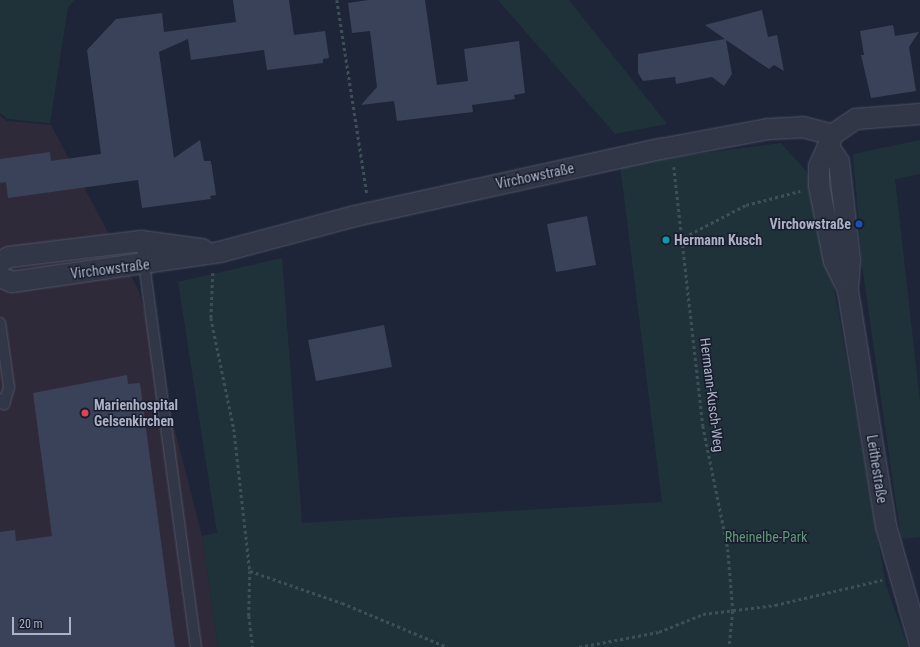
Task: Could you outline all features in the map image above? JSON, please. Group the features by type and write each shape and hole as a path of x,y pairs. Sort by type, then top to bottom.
{"street":[{"path":"831,141 856,119 920,114"},
{"name":"Virchowstraße","path":"0,277 12,282 144,265 220,252 370,213 662,149 769,129 803,127 831,141"},
{"name":"Leithestraße","path":"831,141 819,166 819,186 834,261 848,291 886,526 898,577 920,645"},
{"name":"Virchowstraße","path":"0,262 9,258 141,241 220,252"}],"lane":[{"path":"141,241 196,647"},
{"path":"0,324 9,387 4,404 0,399"}],"path":[{"path":"337,0 370,213"},
{"name":"Hermann-Kusch-Weg","path":"662,149 676,170 703,426 728,549 733,611 728,647"},
{"path":"684,237 746,205 787,194"},
{"path":"220,252 210,292 212,318 234,429 250,571 249,616 253,647"},
{"path":"250,571 342,603 447,647"},
{"path":"579,647 622,641 659,632 703,614 733,611 898,577"}],"shaded area":[{"name":"Marienhospital Gelsenkirchen","path":"0,116 7,121 51,125 139,291 202,536 218,647 0,647"}],"green space":[{"path":"0,0 75,0 68,7 50,123 8,119 0,113"},
{"path":"498,0 569,0 667,124 615,134"},
{"path":"920,140 920,174 895,179 920,402 920,537 901,539 862,265 853,154"},
{"name":"Rheinelbe-Park","path":"781,143 807,172 833,282 886,586 908,647 218,647 202,536 217,533 178,282 282,258 302,523 662,502 620,164"}],"building":[{"path":"233,0 289,0 294,35 325,31 329,58 323,59 323,63 267,70 264,50 191,60 188,39 159,52 174,158 200,140 204,161 211,161 216,195 210,196 211,199 142,208 138,180 8,198 6,182 0,183 0,159 50,152 51,161 101,154 87,50 116,19 162,13 164,32 236,22"},
{"path":"368,0 425,0 437,85 468,81 464,49 519,41 525,93 514,95 515,99 472,105 473,112 397,121 394,101 361,105 377,87 370,31 352,33 348,3"},
{"path":"762,10 768,37 777,35 784,71 774,65 769,69 726,40 732,74 724,86 712,77 676,84 675,77 643,81 638,73 638,54 725,39 705,25"},
{"path":"893,25 895,36 919,32 909,47 916,91 871,98 861,55 864,55 860,31"},
{"path":"587,216 596,265 556,272 547,224"},
{"path":"384,325 392,367 316,381 308,340"},
{"path":"127,375 128,384 140,383 175,647 0,647 0,532 15,530 16,541 52,536 33,393"}],"place":[{"name":"Virchowstraße","path":"859,224"},
{"name":"Hermann Kusch","path":"666,240"},
{"name":"Marienhospital Gelsenkirchen","path":"85,413"}]}
